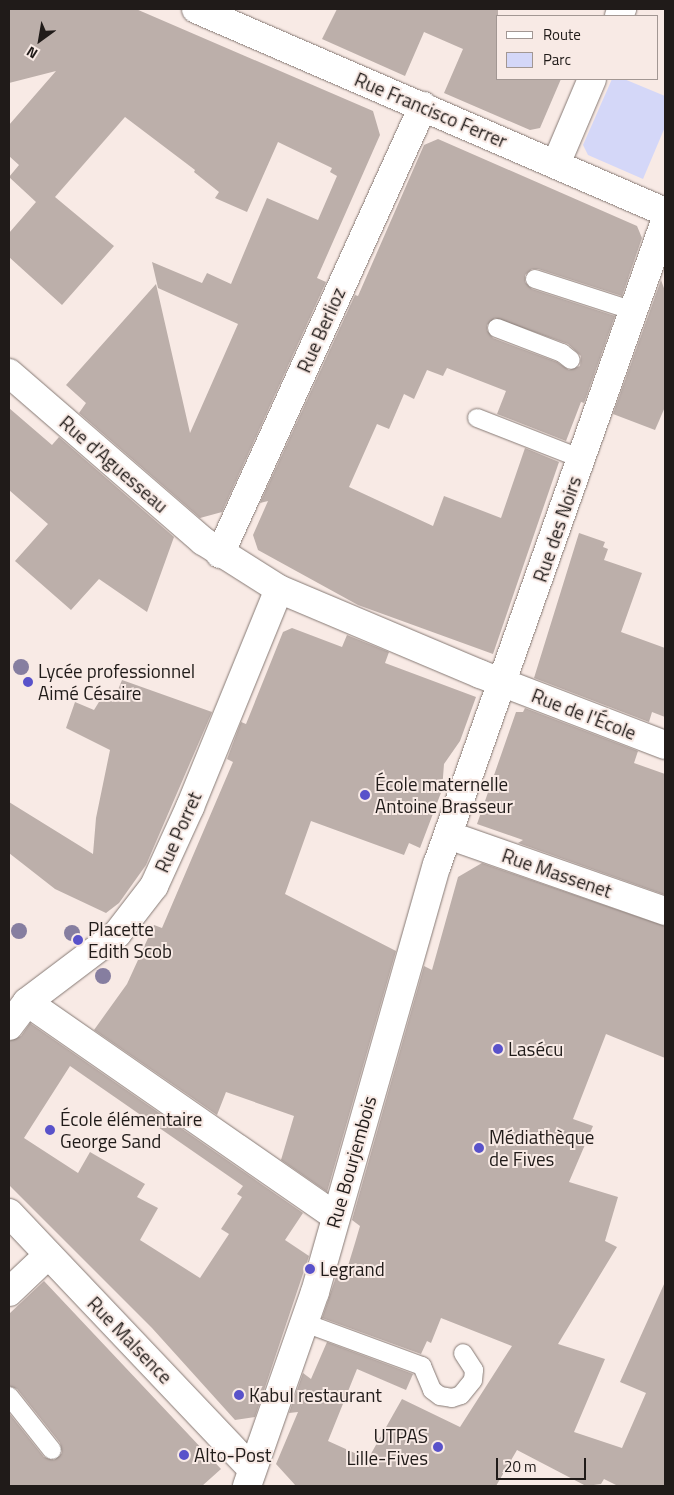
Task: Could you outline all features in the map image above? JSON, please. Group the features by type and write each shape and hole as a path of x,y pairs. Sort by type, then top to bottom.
{"street":[{"name":"Rue Francisco Ferrer","path":"196,9 665,212"},
{"path":"556,164 592,80"},
{"name":"Rue Berlioz","path":"220,554 422,106"},
{"name":"Rue des Noirs","path":"448,835 582,459 603,370 634,311 665,222"},
{"name":"Rue d'Aguesseau","path":"9,373 220,554"},
{"path":"220,554 279,589 322,610 503,683"},
{"name":"Rue Porret","path":"9,1026 27,1002 117,934 154,886 190,807 279,589"},
{"name":"Rue de l'École","path":"503,683 665,744"},
{"name":"Rue Massenet","path":"448,835 665,911"},
{"name":"Rue Bourjembois","path":"249,1477 305,1323 422,914 448,835"},
{"path":"27,1002 336,1217"},
{"name":"Rue Malsence","path":"9,1213 249,1477"},
{"path":"9,1292 48,1255"}],"lane":[{"path":"535,279 634,311"},
{"path":"497,328 562,352 571,360"},
{"path":"476,418 582,459"},
{"path":"305,1323 422,1366 432,1390 440,1396 452,1398 461,1395 473,1380 474,1370 463,1353"},
{"path":"9,1396 52,1450"}],"green space":[{"path":"612,80 626,80 665,96 665,127 643,179 588,155 583,145"}],"building":[{"path":"9,9 136,9 373,111 380,135 317,278 326,282 222,512 200,518 79,413 86,403 66,385 156,284 190,433 238,324 158,288 152,262 202,283 207,273 231,284 267,198 318,220 337,176 330,172 332,168 278,142 247,212 215,198 219,192 194,172 195,170 125,117 55,197 114,246 62,305 9,257 9,233 36,202 9,177 19,165 9,156 9,125 56,71 9,83"},
{"path":"337,9 498,9 497,80 561,80 540,128 530,130 444,93 463,49 424,32 405,76 322,39"},
{"path":"438,139 637,226 642,238 622,296 538,269 532,269 525,275 525,282 532,289 615,316 584,403 581,402 566,441 497,414 506,391 447,368 443,376 427,370 414,399 404,394 389,429 377,424 349,487 433,526 444,496 501,518 525,448 559,462 493,654 358,605 258,550 253,535 268,501 260,503 355,295 358,296 424,145","holes":["495,318 568,344 581,356 580,366 569,370 557,362 493,338 487,330 487,325"]},
{"path":"661,280 665,291 665,407 655,430 613,414"},
{"path":"9,408 52,445 59,437 174,537 147,612 99,579 71,610 15,561 48,524 9,490"},
{"path":"579,533 605,542 603,547 608,549 604,560 642,573 621,632 665,648 665,717 652,712 649,722 534,678"},
{"path":"292,628 342,647 347,635 389,652 385,663 476,697 460,741 444,764 442,790 420,848 409,843 404,855 311,821 285,894 396,951 327,1192 281,1160 294,1116 226,1092 217,1115 94,1030 127,984 154,925 162,928 233,762 227,759 241,722 246,724 283,632"},
{"path":"122,680 212,712 146,865 119,903 106,913 55,889 9,853 9,802 93,854 96,818 110,750 66,728 75,702 94,710 102,697 113,702"},
{"path":"525,708 638,751 634,763 665,774 665,895 518,843 523,840 477,824 516,712 523,712"},
{"path":"482,863 665,926 665,1058 606,1034 573,1119 593,1126 569,1182 618,1197 605,1241 617,1247 558,1344 605,1359 574,1432 622,1448 646,1393 620,1382 665,1282 665,1486 618,1486 604,1479 601,1484 586,1486 517,1450 496,1486 296,1486 276,1464 298,1412 289,1413 303,1373 311,1379 327,1342 413,1374 406,1390 357,1369 328,1441 368,1459 402,1399 460,1427 512,1346 441,1318 431,1343 427,1341 421,1354 322,1318 337,1274 344,1279 360,1226 352,1220 424,966 432,970 458,877"},
{"path":"30,1023 303,1213 285,1240 309,1256 255,1417 235,1420 152,1328 9,1185 9,1041 21,1036","holes":["70,1066 243,1186 237,1194 242,1197 221,1229 229,1234 200,1278 140,1240 158,1208 137,1197 145,1184 90,1152 78,1173 24,1138"]},
{"path":"44,1281 221,1469 202,1486 9,1486 9,1413 44,1457 54,1460 62,1453 60,1443 17,1389 9,1386 9,1314"}],"place":[{"name":"Lycée professionnel Aimé Césaire","path":"28,682"},
{"name":"École maternelle Antoine Brasseur","path":"365,795"},
{"name":"Placette Edith Scob","path":"78,940"},
{"name":"Lasécu","path":"498,1049"},
{"name":"École élémentaire George Sand","path":"50,1130"},
{"name":"Médiathèque de Fives","path":"479,1148"},
{"name":"Legrand","path":"310,1269"},
{"name":"Kabul restaurant","path":"239,1395"},
{"name":"UTPAS Lille-Fives","path":"438,1447"},
{"name":"Alto-Post","path":"184,1455"}]}
